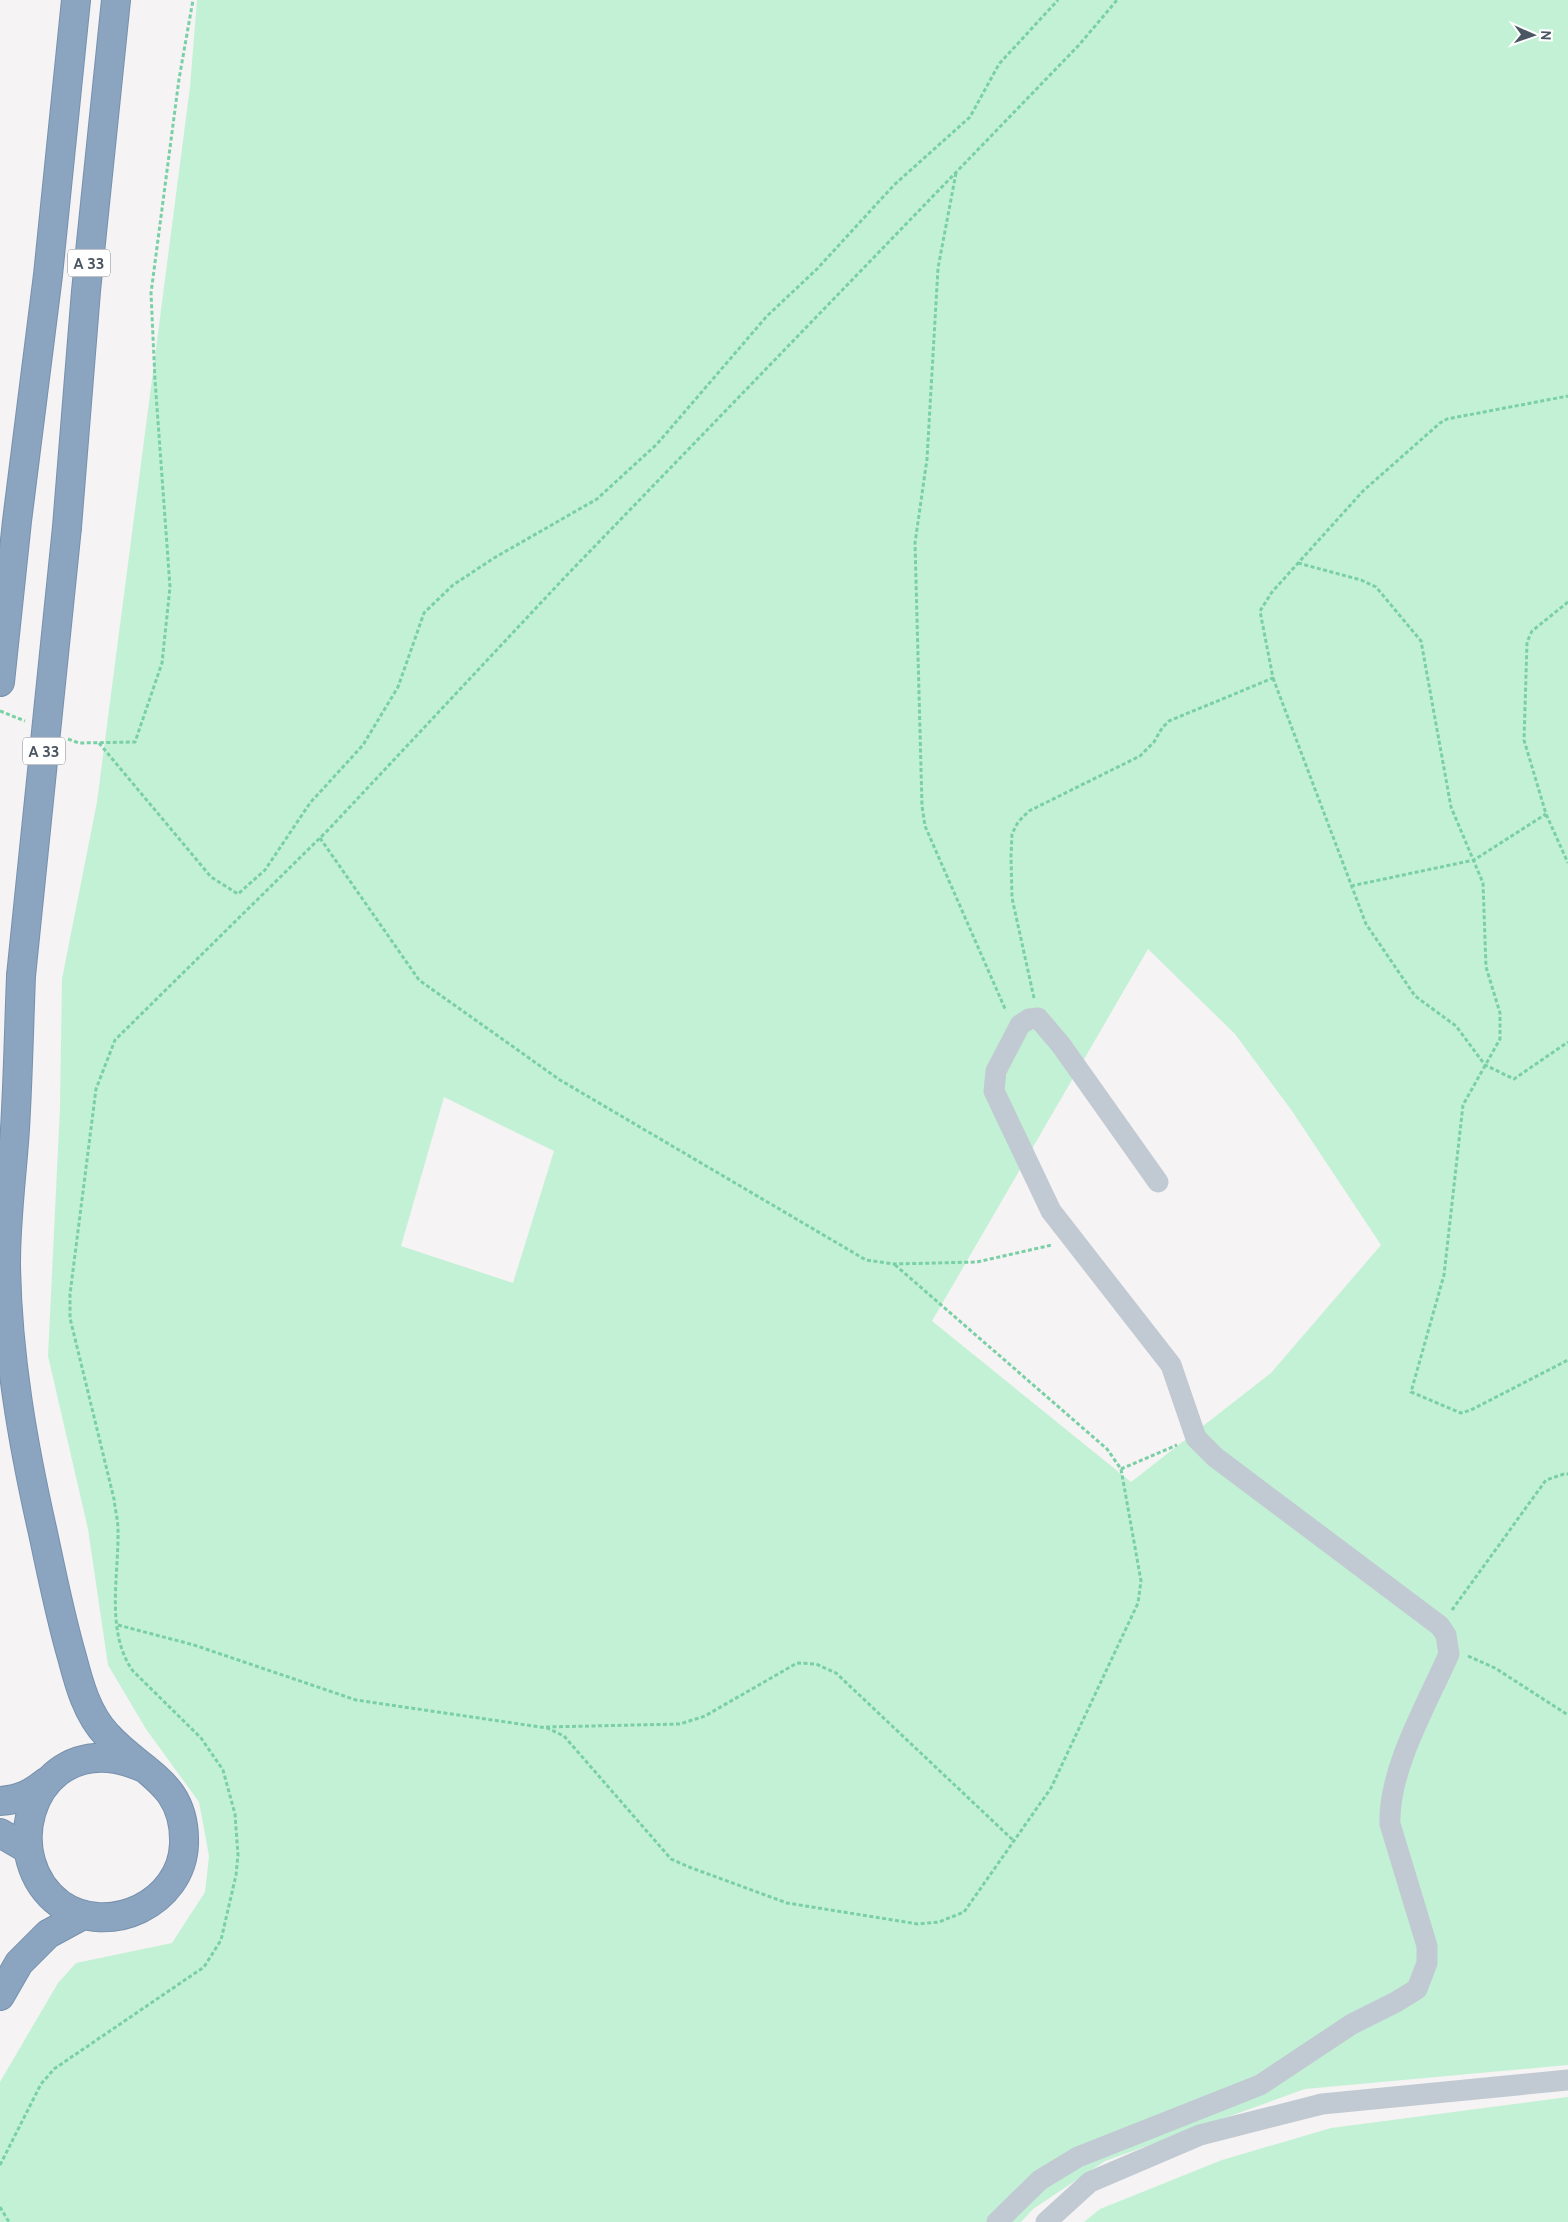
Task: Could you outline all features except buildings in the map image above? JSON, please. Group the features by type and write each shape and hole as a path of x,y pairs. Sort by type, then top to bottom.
{"highway":[{"name":"A 33","path":"0,682 17,522 48,275 76,0"},
{"name":"A 33","path":"0,1120 21,976 67,527 86,291 116,0"},
{"path":"21,976 15,1132 8,1211 6,1262 8,1311 22,1430 58,1602 84,1698 104,1733 134,1761 164,1783 177,1802 184,1824 184,1847 179,1870 166,1889 149,1905 128,1914 105,1918 83,1915 62,1905 44,1890 32,1870 26,1848 26,1825 33,1803 46,1784 63,1769"},
{"path":"0,1801 14,1801 29,1795 63,1769 83,1760 105,1757 126,1760 146,1769"},
{"path":"0,1833 26,1848"},
{"path":"0,1996 20,1963 48,1934 83,1915"}],"lane":[{"path":"997,2222 1040,2180 1078,2157 1260,2085 1352,2024 1417,1989 1427,1963 1427,1946 1390,1824 1389,1807 1396,1774 1449,1654 1446,1635 1440,1626 1215,1457 1196,1438 1171,1364 1051,1211 994,1091 996,1071 1020,1025 1029,1019 1038,1018 1062,1045 1158,1182"},
{"path":"1046,2222 1090,2182 1200,2135 1322,2104 1568,2080"}],"path":[{"path":"79,743 135,742 162,662 170,587 155,380 151,293 179,78 193,0"},
{"path":"99,743 211,877 238,894 265,870 310,803 363,745 398,686 424,613 452,585 494,558 597,499 657,444 767,316 817,269 894,186 970,117 999,64 1058,0"},
{"path":"0,2165 41,2084 54,2069 204,1967 221,1940 236,1875 238,1855 235,1814 223,1770 201,1738 133,1671 125,1660 118,1625 118,1528 114,1499 70,1318 70,1294 96,1089 114,1040 320,838 573,569 1079,45 1117,0"},
{"path":"956,172 938,268 927,459 916,543 922,806 925,826 1001,1002 1016,1031"},
{"path":"1568,396 1440,422 1363,491 1272,592 1260,611 1273,678 1366,924 1415,996 1456,1026 1485,1065 1514,1080 1568,1042"},
{"path":"1298,563 1361,580 1376,587 1420,641 1451,807 1483,883 1486,967 1500,1013 1500,1039 1463,1105 1444,1276 1411,1392 1461,1413 1471,1410 1568,1360"},
{"path":"1568,602 1532,631 1527,642 1524,740 1546,814 1568,862"},
{"path":"1038,1018 1012,898 1012,834 1018,822 1029,811 1140,756 1154,742 1162,728 1169,721 1273,678"},
{"path":"1351,886 1474,860 1546,814"},
{"path":"320,838 418,980 560,1080 866,1260 894,1264 977,1262 1074,1240"},
{"path":"1564,853 1568,856"},
{"path":"118,1625 194,1645 356,1700 547,1728 564,1736 671,1859 787,1903 918,1924 939,1922 964,1912 1051,1788 1138,1603 1141,1581 1121,1469 1107,1449 894,1264"},
{"path":"1121,1469 1196,1438"},
{"path":"1440,1626 1546,1480 1568,1474"},
{"path":"1448,1647 1496,1668 1568,1715"},
{"path":"538,1727 680,1724 704,1716 797,1663 816,1664 836,1673 1014,1840"},
{"path":"0,2207 9,2222"}],"green space":[{"path":"197,0 1568,0 1568,2065 1305,2089 1105,2161 1033,2209 1021,2222 0,2222 0,2082 58,1983 76,1963 172,1943 205,1892 209,1856 199,1802 146,1729 108,1665 88,1529 48,1356 60,1108 62,979 97,802 190,87","holes":["1148,949 1235,1034 1292,1111 1381,1245 1271,1373 1131,1482 932,1321","444,1097 554,1151 513,1283 401,1246"]},
{"path":"1568,2097 1568,2222 1084,2222 1100,2209 1222,2160 1331,2128"}]}
